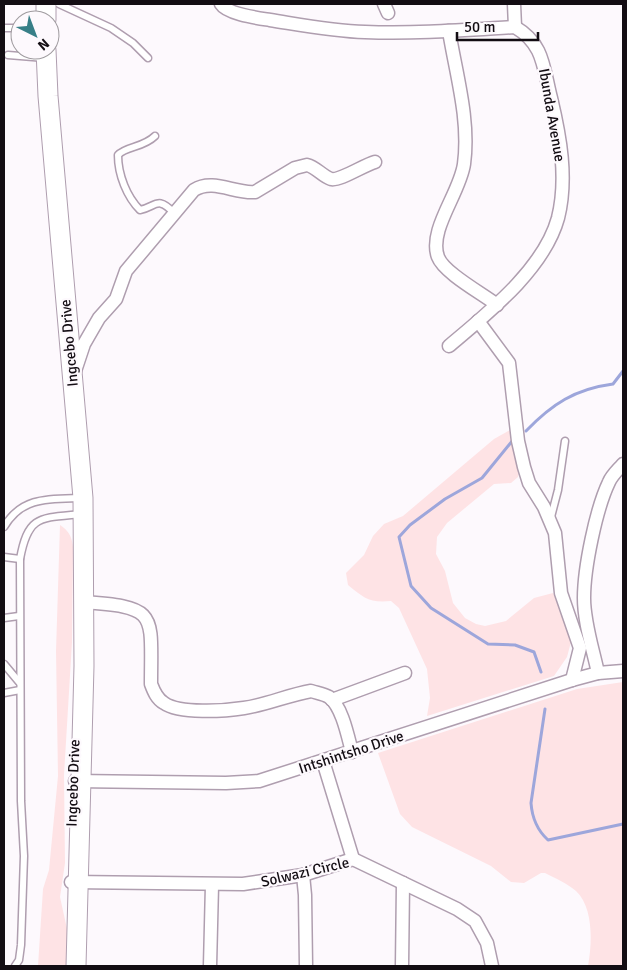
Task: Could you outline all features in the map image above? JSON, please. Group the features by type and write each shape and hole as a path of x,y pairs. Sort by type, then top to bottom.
{"main road":[{"name":"Ingcebo Drive","path":"46,60 83,506 82,636 84,666 76,781 76,966"}],"street":[{"path":"221,4 227,10 252,17 325,29 366,32 449,31 515,27 514,4"},
{"name":"Ibunda Avenue","path":"449,346 497,304 524,275 552,234 558,217 562,184 562,154 540,52 526,33 515,27"},
{"path":"449,31 465,122 466,142 461,178 436,237 437,255 442,266 497,304"},
{"path":"73,378 84,344 99,318 116,299 126,270 194,190 201,186 219,186 252,192 264,188 300,166 311,166 329,178 336,180 361,166 375,162"},
{"path":"478,321 509,363 518,441 524,467 529,483 550,520 556,542 561,594 580,648 572,680"},
{"path":"598,673 585,612 584,585 603,498 610,479 623,464"},
{"path":"83,602 127,606 144,614 149,624 152,684 157,696 173,708 218,710 244,708 311,691 332,700 343,722 352,752"},
{"name":"Intshintsho Drive","path":"76,781 226,783 259,781 572,680 598,673 623,671"},
{"path":"332,700 405,673"},
{"path":"323,761 353,858"},
{"name":"Solwazi Circle","path":"75,882 243,884 303,875 353,858 457,909 475,921 488,943 492,966"},
{"path":"303,875 306,966"},
{"path":"402,966 403,883"},
{"path":"210,966 212,885"}],"lane":[{"path":"59,4 111,28 132,43 148,58"},
{"path":"155,136 145,144 120,153 118,158 123,180 127,194 140,210 154,203 160,204 174,213"},
{"path":"550,520 565,441"},
{"path":"4,527 15,512 26,504 55,498 83,506"},
{"path":"15,966 19,960 21,945 24,856 21,801 20,559 25,533 31,526 83,506"},
{"path":"4,557 20,559"},
{"path":"4,618 19,616"},
{"path":"4,664 7,670 20,683"},
{"path":"4,693 20,690"}],"shaded area":[{"path":"510,430 520,469 518,477 511,483 494,484 447,523 437,537 436,554 445,571 453,603 465,618 476,624 485,626 506,621 534,598 553,593 572,638 567,657 554,676 427,716 430,698 427,669 399,608 391,601 367,599 348,585 346,573 364,555 373,536 384,524 403,516 494,439"},
{"path":"60,525 70,534 73,547 72,642 64,775 65,863 60,897 67,929 67,966 38,966 43,889 49,870 58,776 56,651"},
{"path":"623,682 623,966 588,966 591,937 589,916 582,898 576,891 545,873 541,873 524,883 511,882 491,866 412,827 400,814 378,753 577,689"}],"waterway":[{"path":"526,431 545,413 565,399 599,386 613,384 623,371"},
{"path":"513,440 482,478 445,499 410,525 399,537 411,586 431,608 488,644 515,645 534,652 541,672"},
{"path":"545,709 531,803 538,828 548,840 623,824"}]}
